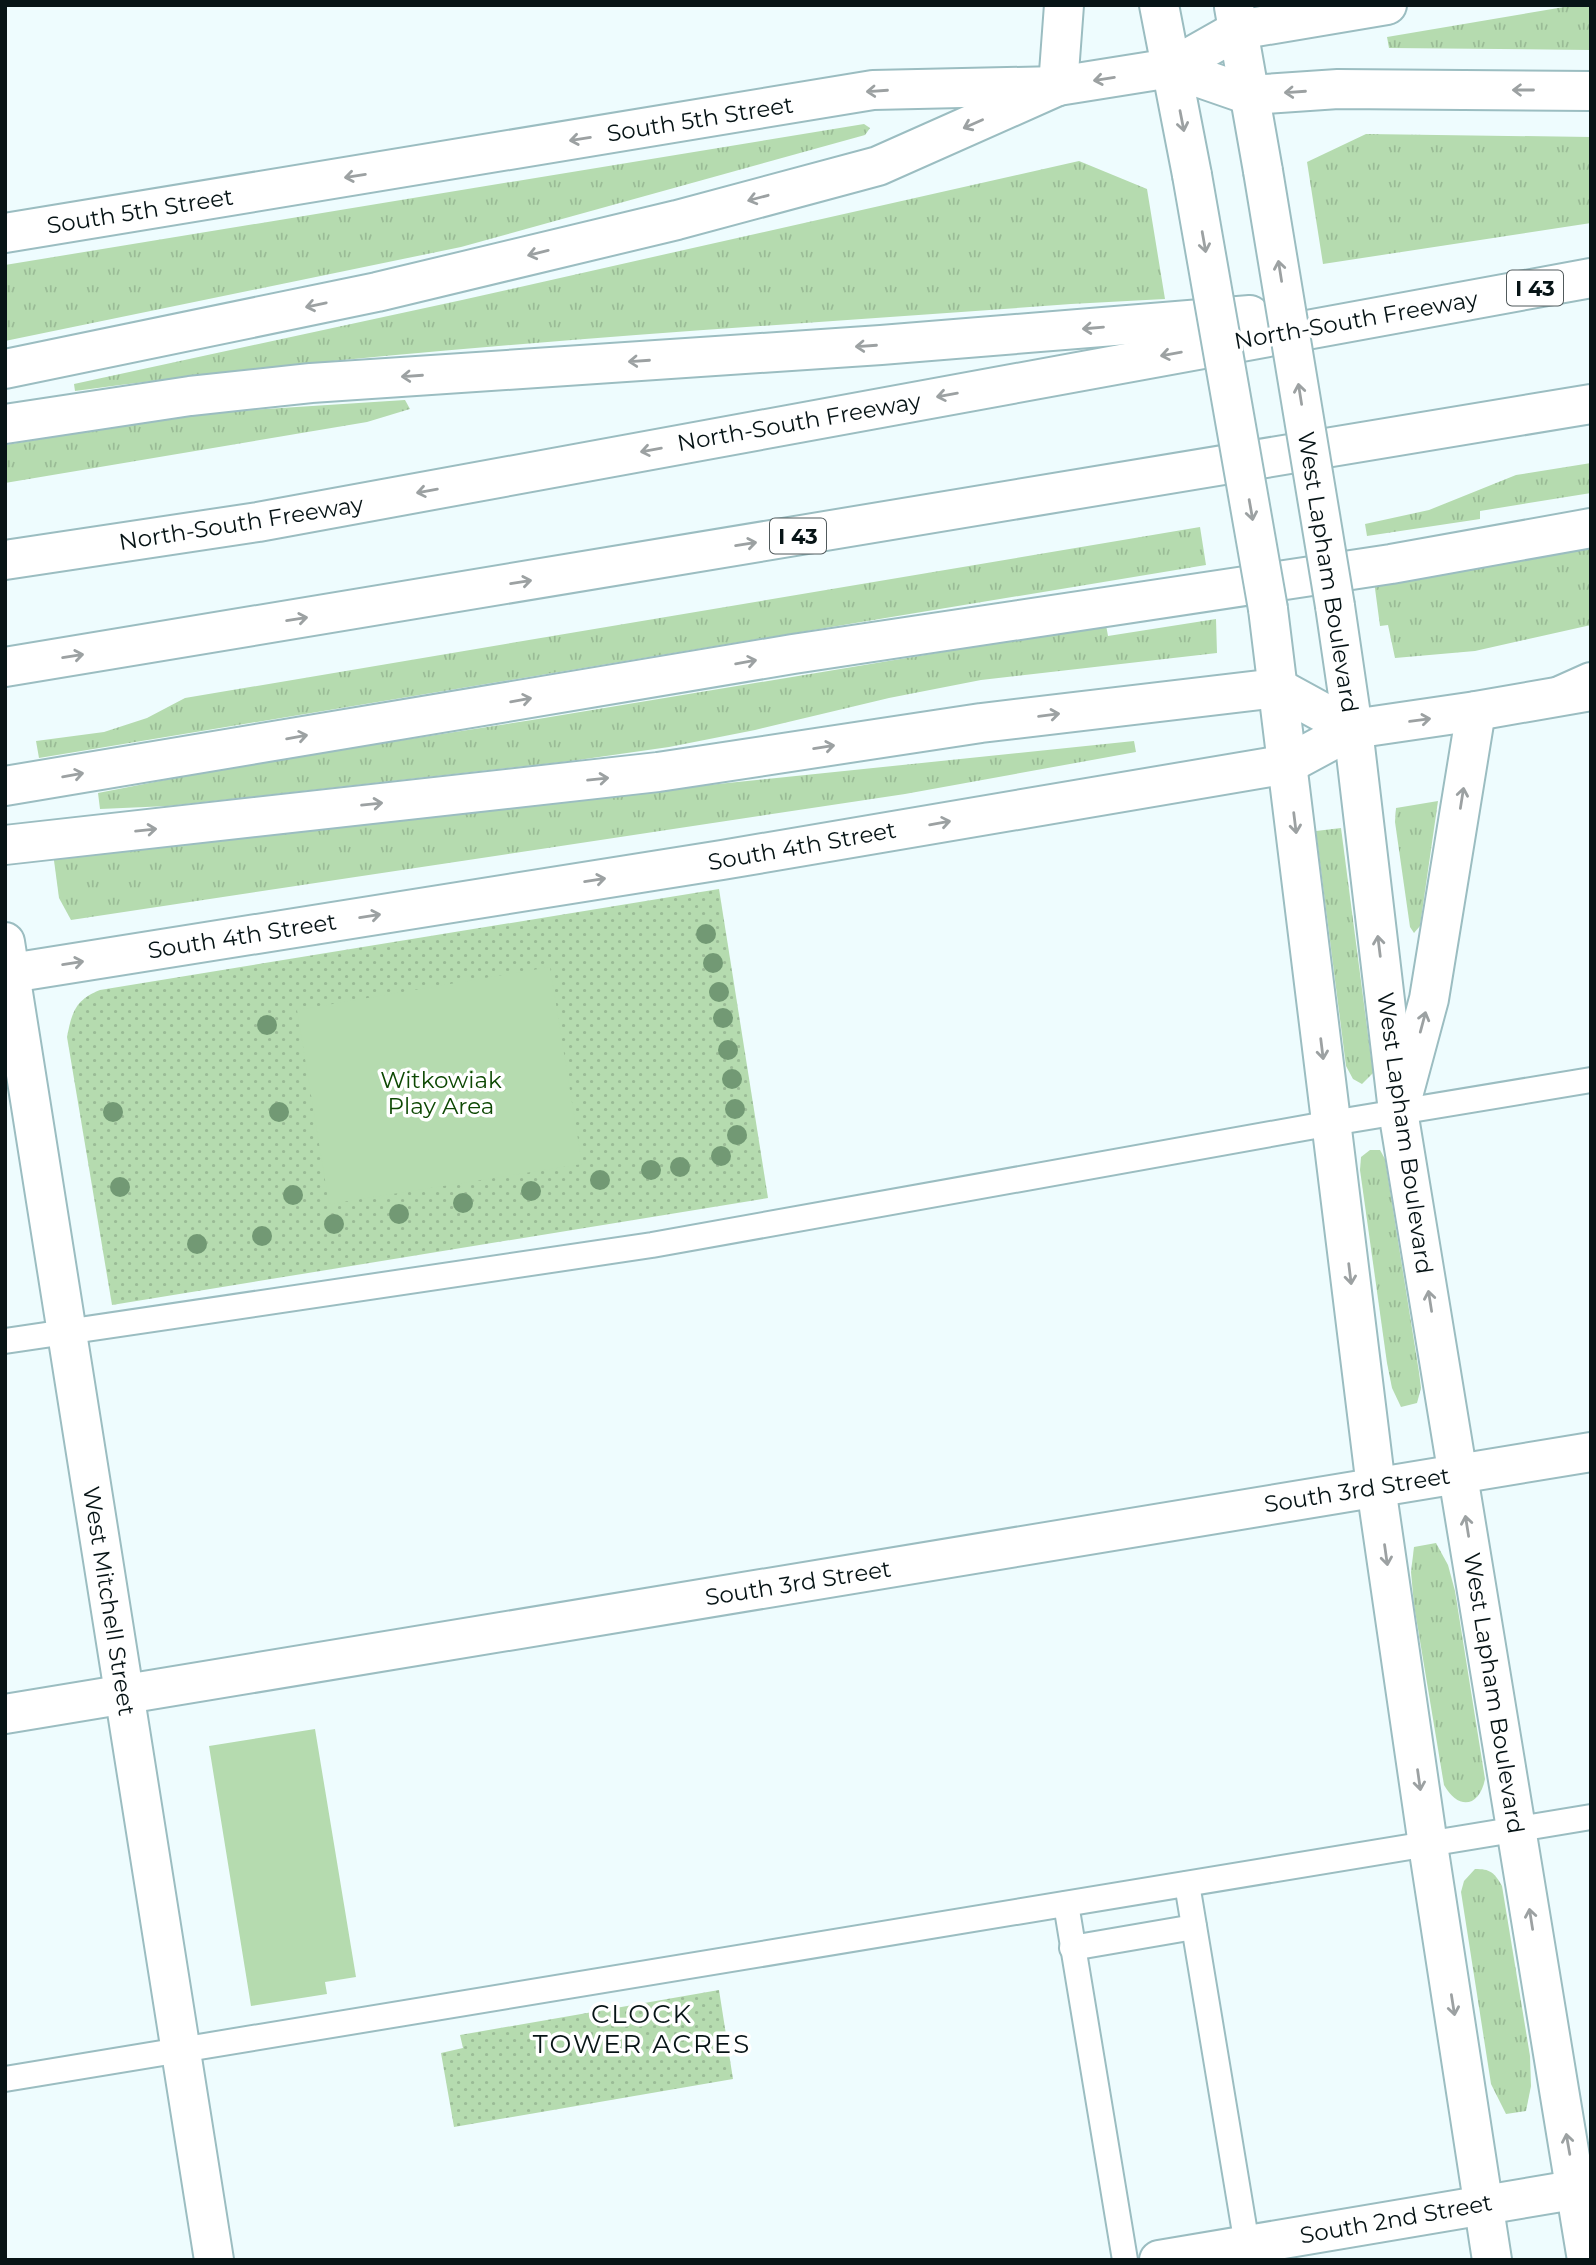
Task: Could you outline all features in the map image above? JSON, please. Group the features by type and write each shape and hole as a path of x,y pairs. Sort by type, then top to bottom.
{"main road":[{"path":"5,369 377,292 677,220 878,166 1058,86 1064,5"},
{"path":"1159,5 1192,175 1268,609 1377,1487 1492,2260"},
{"name":"South 5th Street","path":"5,233 873,90 1058,86 1171,68 1236,18 1387,5"},
{"name":"West Lapham Boulevard","path":"1236,18 1335,606 1353,729 1398,1111 1516,1830 1583,2188 1587,2260"},
{"path":"1171,68 1250,95 1338,89 1591,91"},
{"name":"North-South Freeway","path":"5,560 258,522 1591,278"},
{"path":"5,424 190,396 311,383 881,345 1479,297"},
{"name":"I 43","path":"5,667 1591,404"},
{"path":"5,786 793,654 1391,564 1591,528"},
{"path":"5,845 658,772 981,723 1278,688 1353,729"},
{"name":"South 4th Street","path":"7,963 708,863 1288,764 1353,729 1476,712 1581,689"},
{"path":"1398,1111 1429,999 1476,712"},
{"name":"West Mitchell Street","path":"7,963 214,2260"},
{"name":"South 3rd Street","path":"5,1714 1591,1452"},
{"name":"South 2nd Street","path":"1159,2260 1583,2188"}],"lane":[{"path":"5,1341 775,1225 1398,1111 1591,1080"},
{"path":"5,2079 1591,1817"},
{"path":"1187,1884 1247,2245"},
{"path":"1066,1904 1125,2260"},
{"path":"1072,1948 1194,1927"}],"green space":[{"path":"1576,5 1591,5 1591,50 1389,48 1387,37"},
{"path":"864,124 870,128 865,135 461,247 5,341 5,265"},
{"path":"1366,134 1591,137 1591,223 1323,264 1307,162"},
{"path":"1079,161 1147,189 1165,299 448,350 199,375 75,391 74,384"},
{"path":"405,400 410,409 367,422 5,483 5,445 157,420 235,411"},
{"path":"1591,463 1591,493 1480,511 1480,519 1367,536 1365,524 1429,510 1516,475"},
{"path":"1200,527 1206,565 39,758 36,741 104,732 147,718 185,698"},
{"path":"1591,545 1591,625 1475,651 1395,658 1388,625 1380,626 1374,581"},
{"path":"1216,619 1217,653 981,680 669,747 571,761 168,806 100,809 98,793 247,764 1106,625 1108,636"},
{"path":"1134,741 1136,752 905,794 71,920 59,898 53,853"},
{"path":"1438,801 1420,926 1414,933 1410,927 1395,822 1396,808"},
{"path":"1341,828 1373,1073 1362,1084 1353,1079 1346,1066 1316,831"},
{"name":"Witkowiak Play Area","path":"719,889 768,1198 112,1305 67,1037 73,1014 85,998 100,990"},
{"path":"550,967 582,1164 329,1204 297,1010"},
{"path":"1370,1150 1380,1150 1385,1159 1421,1388 1417,1403 1401,1407 1392,1388 1387,1363 1360,1170 1361,1157"},
{"path":"1436,1543 1448,1565 1455,1591 1485,1779 1478,1796 1468,1802 1455,1799 1444,1785 1414,1605 1411,1572 1414,1547"},
{"path":"315,1729 356,1977 325,1982 327,1994 251,2006 209,1746"},
{"path":"1475,1869 1491,1872 1502,1886 1530,2056 1531,2086 1526,2111 1506,2114 1491,2084 1461,1892 1464,1881"},
{"path":"719,1990 733,2079 454,2127 441,2053 463,2048 460,2035"}],"district":[{"name":"CLOCK TOWER ACRES","path":"642,2029"}]}
